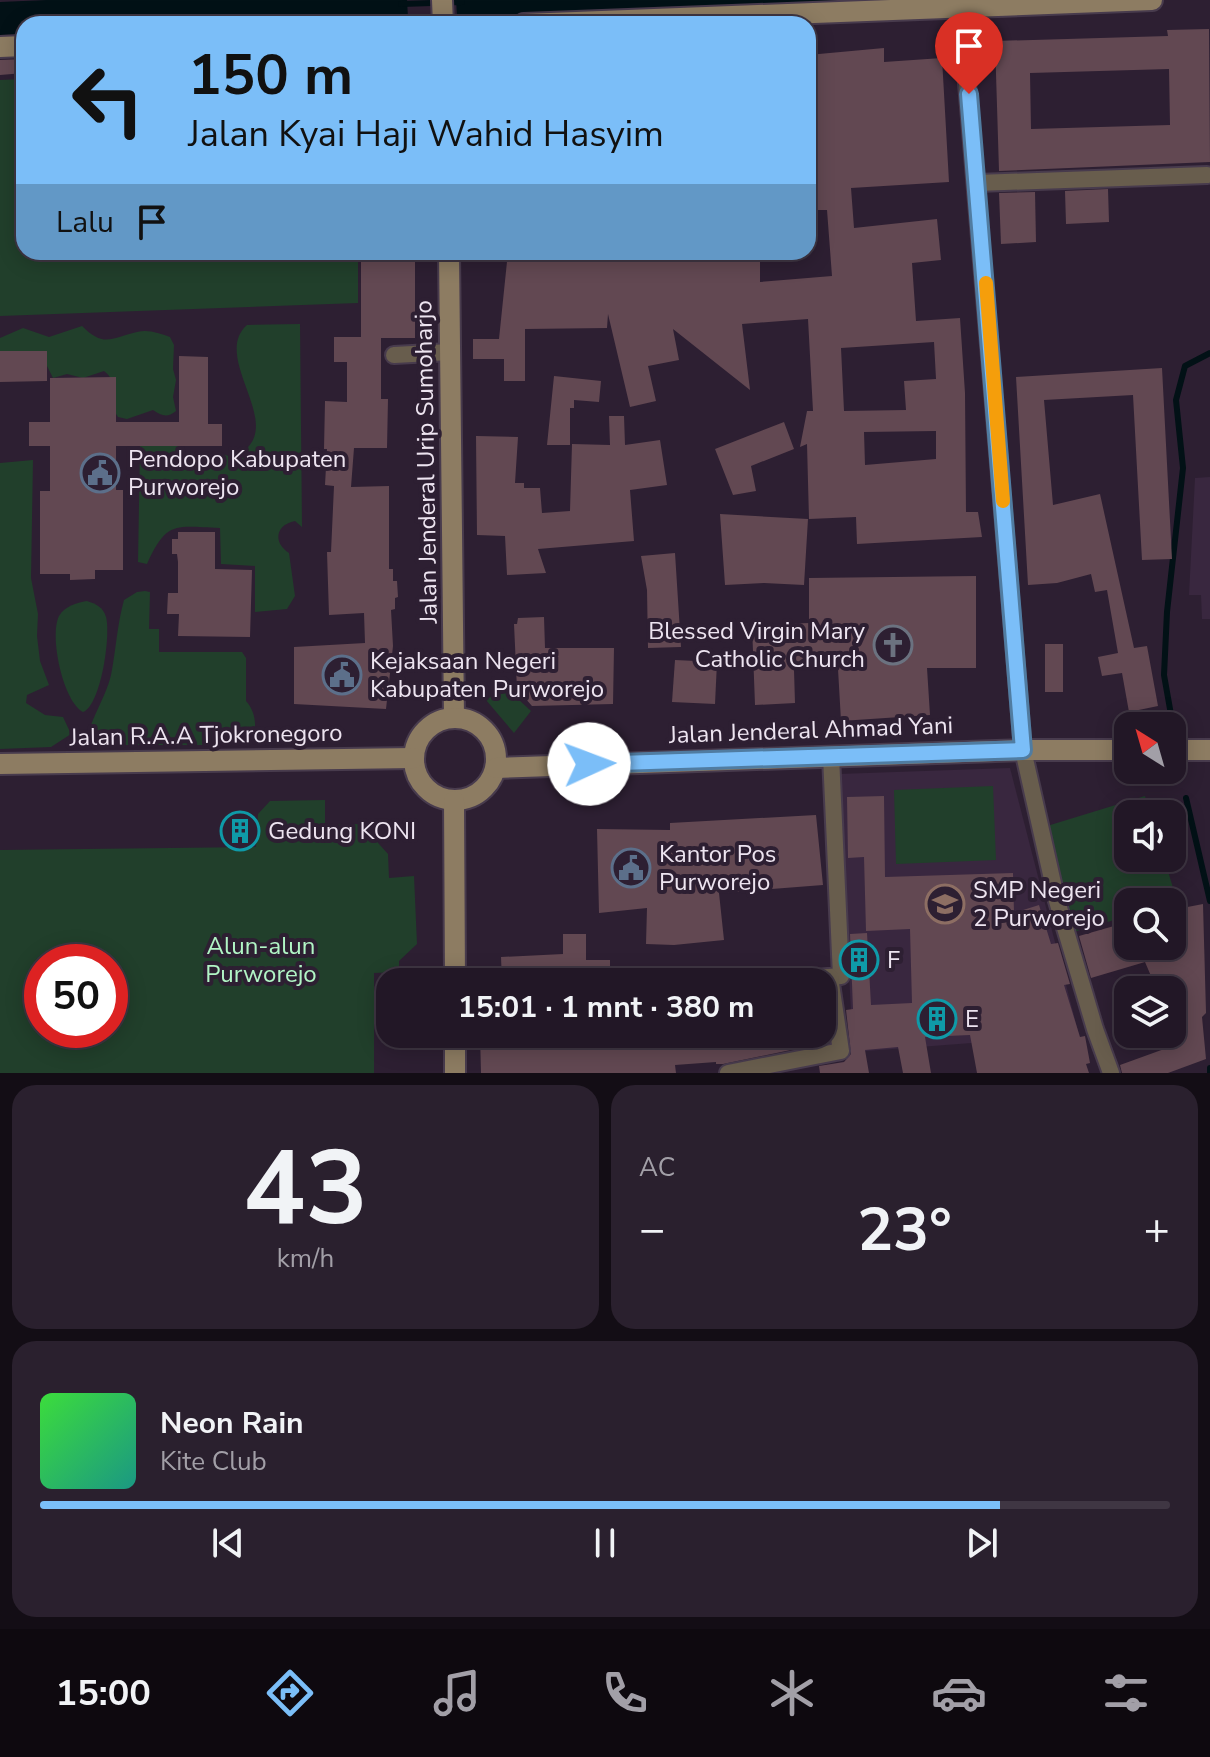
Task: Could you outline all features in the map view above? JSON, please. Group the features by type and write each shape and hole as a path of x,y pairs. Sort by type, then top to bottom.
{"main road":[{"path":"690,16 960,3 1152,0"},
{"name":"Jalan Jenderal Urip Sumoharjo","path":"449,260 454,718"},
{"path":"454,718 475,723 491,737 496,768 484,789 465,800 454,801 441,799 429,792 421,783 414,758 422,735 431,726 454,718"},
{"name":"Jalan Jenderal Ahmad Yani","path":"496,768 1023,750 1114,750"},
{"path":"1186,750 1210,750"},
{"name":"Jalan R.A.A Tjokronegoro","path":"0,764 414,758"},
{"path":"454,801 455,968"},
{"path":"455,1048 455,1073"}],"street":[{"path":"960,3 1023,750 1057,901 1111,1073"},
{"path":"977,183 1207,175"},
{"path":"394,355 450,352"},
{"path":"831,756 841,976 836,976"},
{"path":"728,1073 841,1051 836,1017"}],"shaded area":[{"path":"407,0 408,16 16,16 16,34 0,35 0,2"},
{"path":"456,0 923,0 457,16"},
{"path":"1210,477 1210,619 1202,619 1201,595 1189,595 1195,478"},
{"name":"SMP Negeri 2 Purworejo","path":"1010,768 1079,1035 853,1052 839,774"}],"green space":[{"path":"16,79 16,260 358,260 358,303 0,316 0,80"},
{"path":"300,324 302,527 295,521 288,523 278,535 280,544 289,553 295,596 287,609 255,612 255,566 221,564 220,528 175,529 161,539 147,564 138,562 140,446 179,444 192,464 199,465 220,453 234,458 244,451 255,433 255,418 240,368 238,338 247,325"},
{"path":"82,326 96,337 108,340 145,331 170,337 174,345 176,380 173,397 176,411 162,415 153,410 127,419 118,417 112,381 104,371 83,378 67,374 53,378 43,358 0,357 0,338 23,328 49,337"},
{"path":"33,460 31,578 38,614 40,661 49,685 27,695 26,703 45,715 63,717 71,734 51,747 0,749 0,463"},
{"path":"145,591 150,592 149,629 159,629 159,652 242,652 246,658 246,701 255,723 249,745 86,745 111,675 124,600"},
{"path":"87,601 99,606 105,614 107,638 100,684 89,707 83,712 69,696 64,683 57,653 56,625 61,613"},
{"path":"505,687 531,711 514,733 486,700"},
{"path":"993,786 996,860 896,864 894,790"},
{"name":"Alun-alun Purworejo","path":"325,800 325,825 361,824 388,854 389,878 414,876 417,944 399,961 399,968 376,968 374,973 374,1073 0,1073 0,850 256,847 258,814 270,801"},
{"path":"1114,805 1114,872 1168,872 1173,888 1114,888 1114,920 1070,933 1047,826"}],"building":[{"path":"1209,29 1210,162 999,171 995,41 1168,36 1167,30","holes":["1169,69 1170,125 1031,129 1030,73"]},
{"path":"884,48 884,62 942,58 949,182 851,188 854,228 937,219 941,260 912,263 916,321 960,318 965,393 966,512 978,512 982,537 857,544 856,517 809,519 807,444 800,447 807,411 813,411 808,319 742,324 750,390 673,329 679,360 648,366 656,401 630,407 608,314 607,328 525,329 525,381 504,381 504,359 473,359 473,339 499,339 507,260 760,260 760,282 832,276 827,210 816,210 816,54","holes":["934,342 936,379 904,381 906,410 844,411 841,348","936,431 936,459 865,465 864,432"]},
{"path":"16,59 16,74 0,75 0,60"},
{"path":"1108,189 1109,222 1066,224 1065,191"},
{"path":"1035,192 1036,242 1001,244 999,193"},
{"path":"361,260 415,260 415,338 381,338 381,399 388,399 387,448 354,448 351,487 389,486 389,569 393,569 393,581 397,581 398,597 395,598 395,609 391,610 393,646 386,709 294,704 294,647 365,643 364,613 329,615 327,552 331,552 334,486 325,485 327,449 324,449 325,401 347,402 347,362 334,362 334,337 361,337"},
{"path":"0,351 47,351 47,381 0,382"},
{"name":"Pendopo Kabupaten Purworejo","path":"179,356 208,357 208,424 222,424 222,446 116,446 116,490 123,490 123,570 95,570 95,579 70,580 70,574 40,574 40,491 50,491 50,446 29,446 29,422 50,422 50,378 116,377 116,422 179,422"},
{"path":"1162,368 1172,559 1142,560 1133,395 1044,400 1053,505 1100,494 1134,648 1147,646 1158,706 1129,712 1122,673 1102,676 1098,657 1118,653 1107,590 1095,592 1091,574 1057,583 1028,585 1016,377"},
{"path":"554,376 601,381 599,402 574,400 574,408 570,408 570,445 547,445"},
{"path":"609,416 624,416 625,445 660,440 667,485 630,490 634,541 538,549 546,573 507,575 505,536 477,535 476,436 518,437 515,483 524,483 524,488 540,488 542,513 570,511 572,444 610,445"},
{"path":"784,422 794,449 751,466 756,491 733,495 715,449"},
{"path":"720,514 808,519 804,585 725,585"},
{"path":"178,532 215,532 215,569 252,570 250,637 178,636 179,614 167,614 168,593 178,593 178,562 177,554 172,554 172,539 178,539"},
{"path":"675,553 681,647 648,648 647,590 641,556"},
{"name":"Blessed Virgin Mary Catholic Church","path":"976,576 976,668 927,668 930,715 841,721 838,669 794,670 795,703 755,705 752,625 809,623 809,578"},
{"path":"544,617 545,648 614,648 613,704 532,706 517,689 514,624 517,624 518,618"},
{"path":"1045,644 1063,644 1063,692 1045,692"},
{"path":"675,660 717,662 715,704 672,702"},
{"path":"884,796 885,877 1013,873 1014,913 1039,905 1051,944 1058,943 1070,984 1064,985 1080,1037 1085,1036 1089,1073 977,1073 970,1035 925,1037 931,1073 903,1073 898,1047 865,1050 869,1073 820,1073 819,1066 844,1062 851,1054 846,1010 853,1009 850,934 867,933 871,1005 912,1003 910,929 866,931 864,857 848,858 847,797"},
{"path":"816,815 823,885 719,893 724,940 674,945 646,944 647,908 599,913 597,829 670,830 670,823"},
{"name":"Gedung KONI","path":"226,817 255,817 255,845 226,845"},
{"path":"1203,904 1206,1013 1202,1017 1206,1059 1168,1073 1122,1073 1120,1065 1167,1048 1186,1048 1186,976 1151,976 1145,962 1091,978 1079,936 1114,926 1114,960 1186,960 1186,907"},
{"path":"563,934 586,934 586,960 610,960 610,968 501,968 501,957 563,954"},
{"path":"480,1048 800,1048 723,1064 675,1065 676,1073 481,1073"}],"waterway":[{"path":"401,4 462,2"},
{"path":"1171,712 1164,675 1167,612 1183,468 1176,400 1185,366 1210,353"},
{"path":"1186,798 1210,901"},
{"path":"1210,1068 1210,1073"}],"slow traffic":[{"path":"986,283 1003,501"}],"place":[{"name":"Pendopo Kabupaten Purworejo","path":"100,473"},
{"name":"Blessed Virgin Mary Catholic Church","path":"893,645"},
{"name":"Kejaksaan Negeri Kabupaten Purworejo","path":"342,675"},
{"name":"Gedung KONI","path":"240,831"},
{"name":"Kantor Pos Purworejo","path":"631,868"},
{"name":"SMP Negeri 2 Purworejo","path":"945,904"},
{"name":"F","path":"859,960"},
{"name":"E","path":"937,1019"}],"route":[{"path":"589,764 1023,750 969,94"}]}
